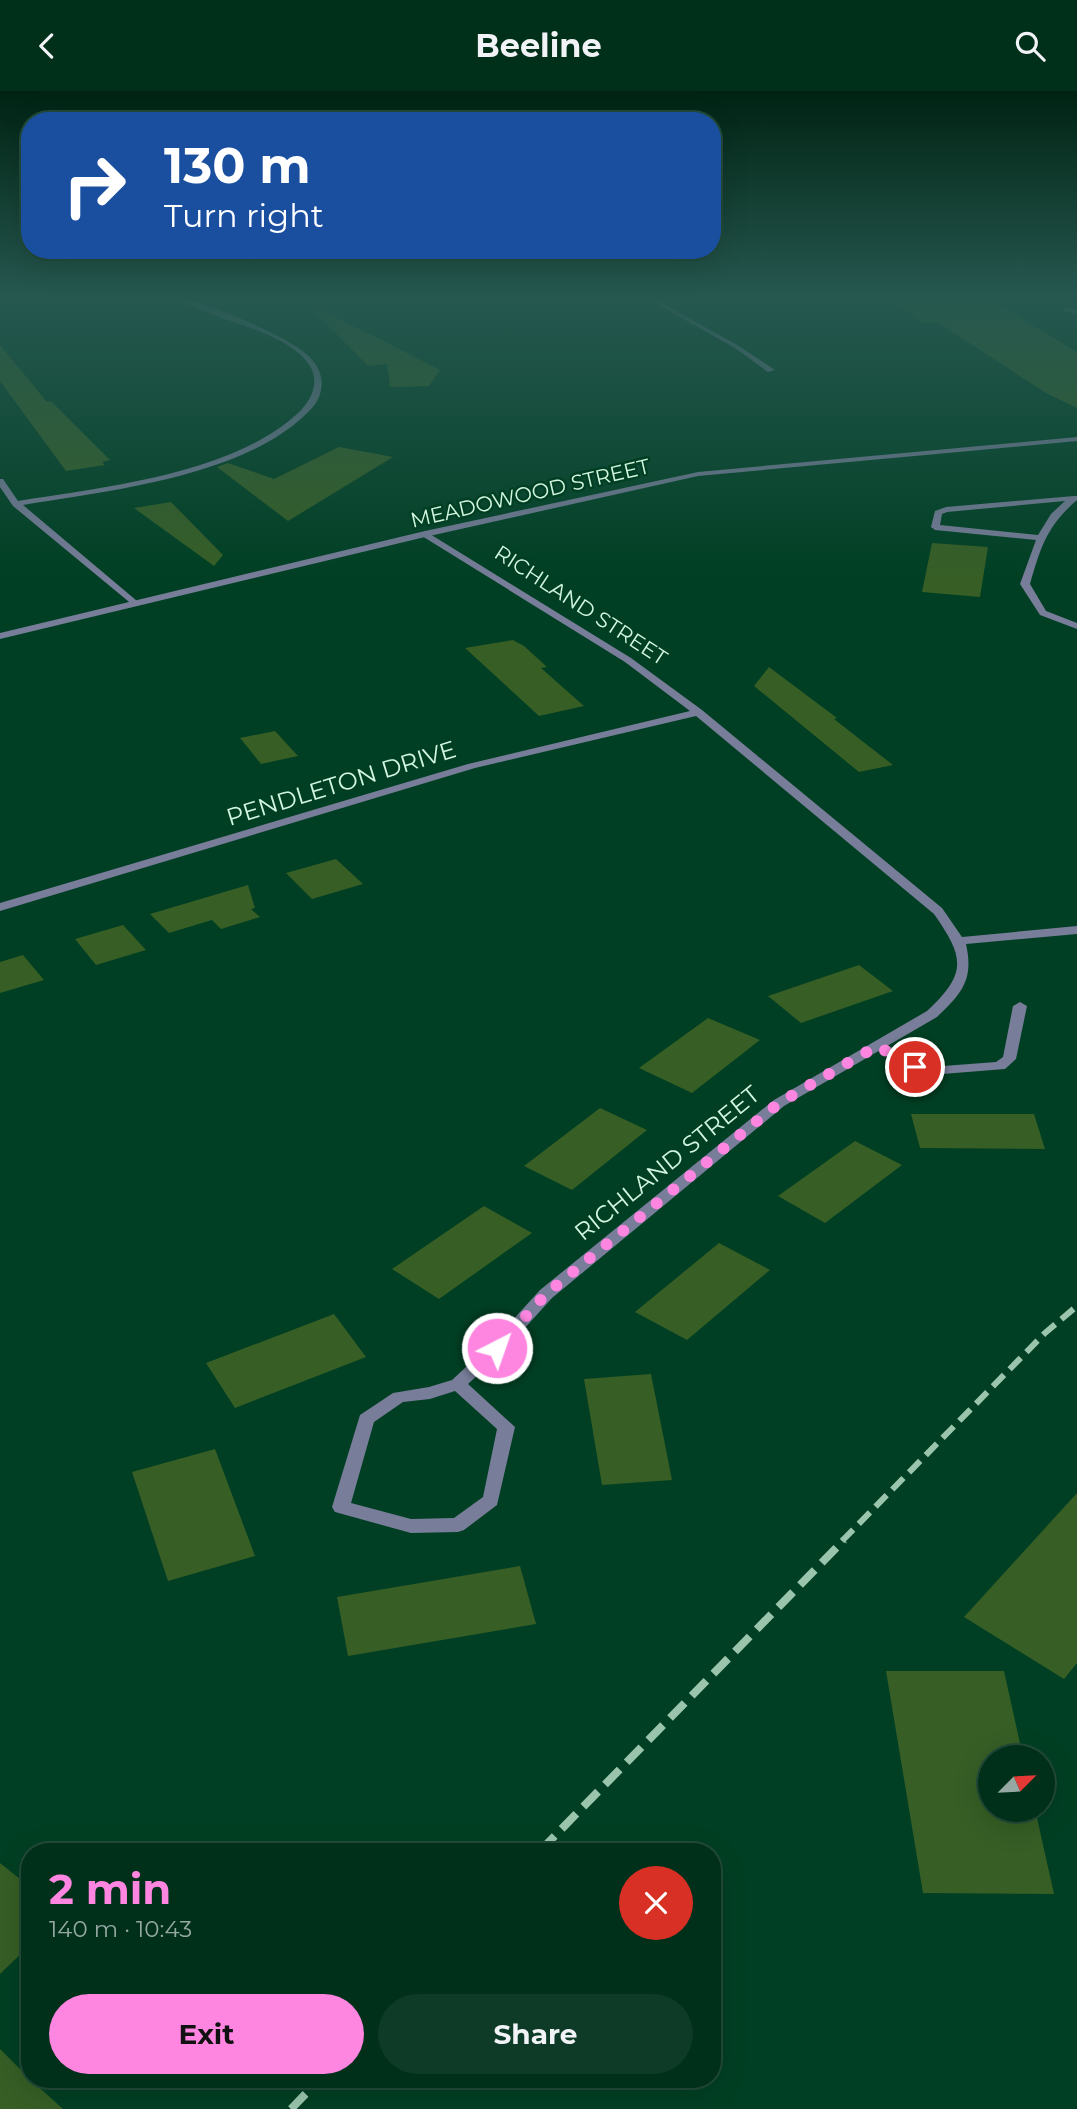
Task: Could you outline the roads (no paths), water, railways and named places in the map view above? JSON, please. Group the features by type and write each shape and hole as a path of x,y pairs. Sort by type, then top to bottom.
{"street":[{"path":"16,503 168,475 232,455 276,434 302,416 317,393"},
{"name":"MEADOWOOD STREET","path":"0,636 425,534 698,474 1077,439"},
{"path":"0,481 16,503 134,603"},
{"path":"1041,538 935,527 938,513 946,510 1076,498"},
{"path":"1076,498 1060,507 1041,538 1025,585 1043,613 1077,627"},
{"name":"RICHLAND STREET","path":"425,534 628,660 698,712 938,911 959,941 964,964 960,982 948,999 932,1014 779,1103 546,1294 497,1348 458,1384 430,1393 398,1397 366,1419 341,1507 411,1526 458,1525 491,1500 506,1427 458,1384"},
{"name":"PENDLETON DRIVE","path":"0,907 472,766 698,712"},
{"path":"959,941 1077,930"},
{"path":"877,1046 915,1067 930,1071 1000,1066 1009,1059 1020,1006"}],"railway":[{"path":"842,1541 1045,1333 1077,1306"},
{"path":"548,1843 844,1540"},
{"path":"291,2109 311,2088"}]}
